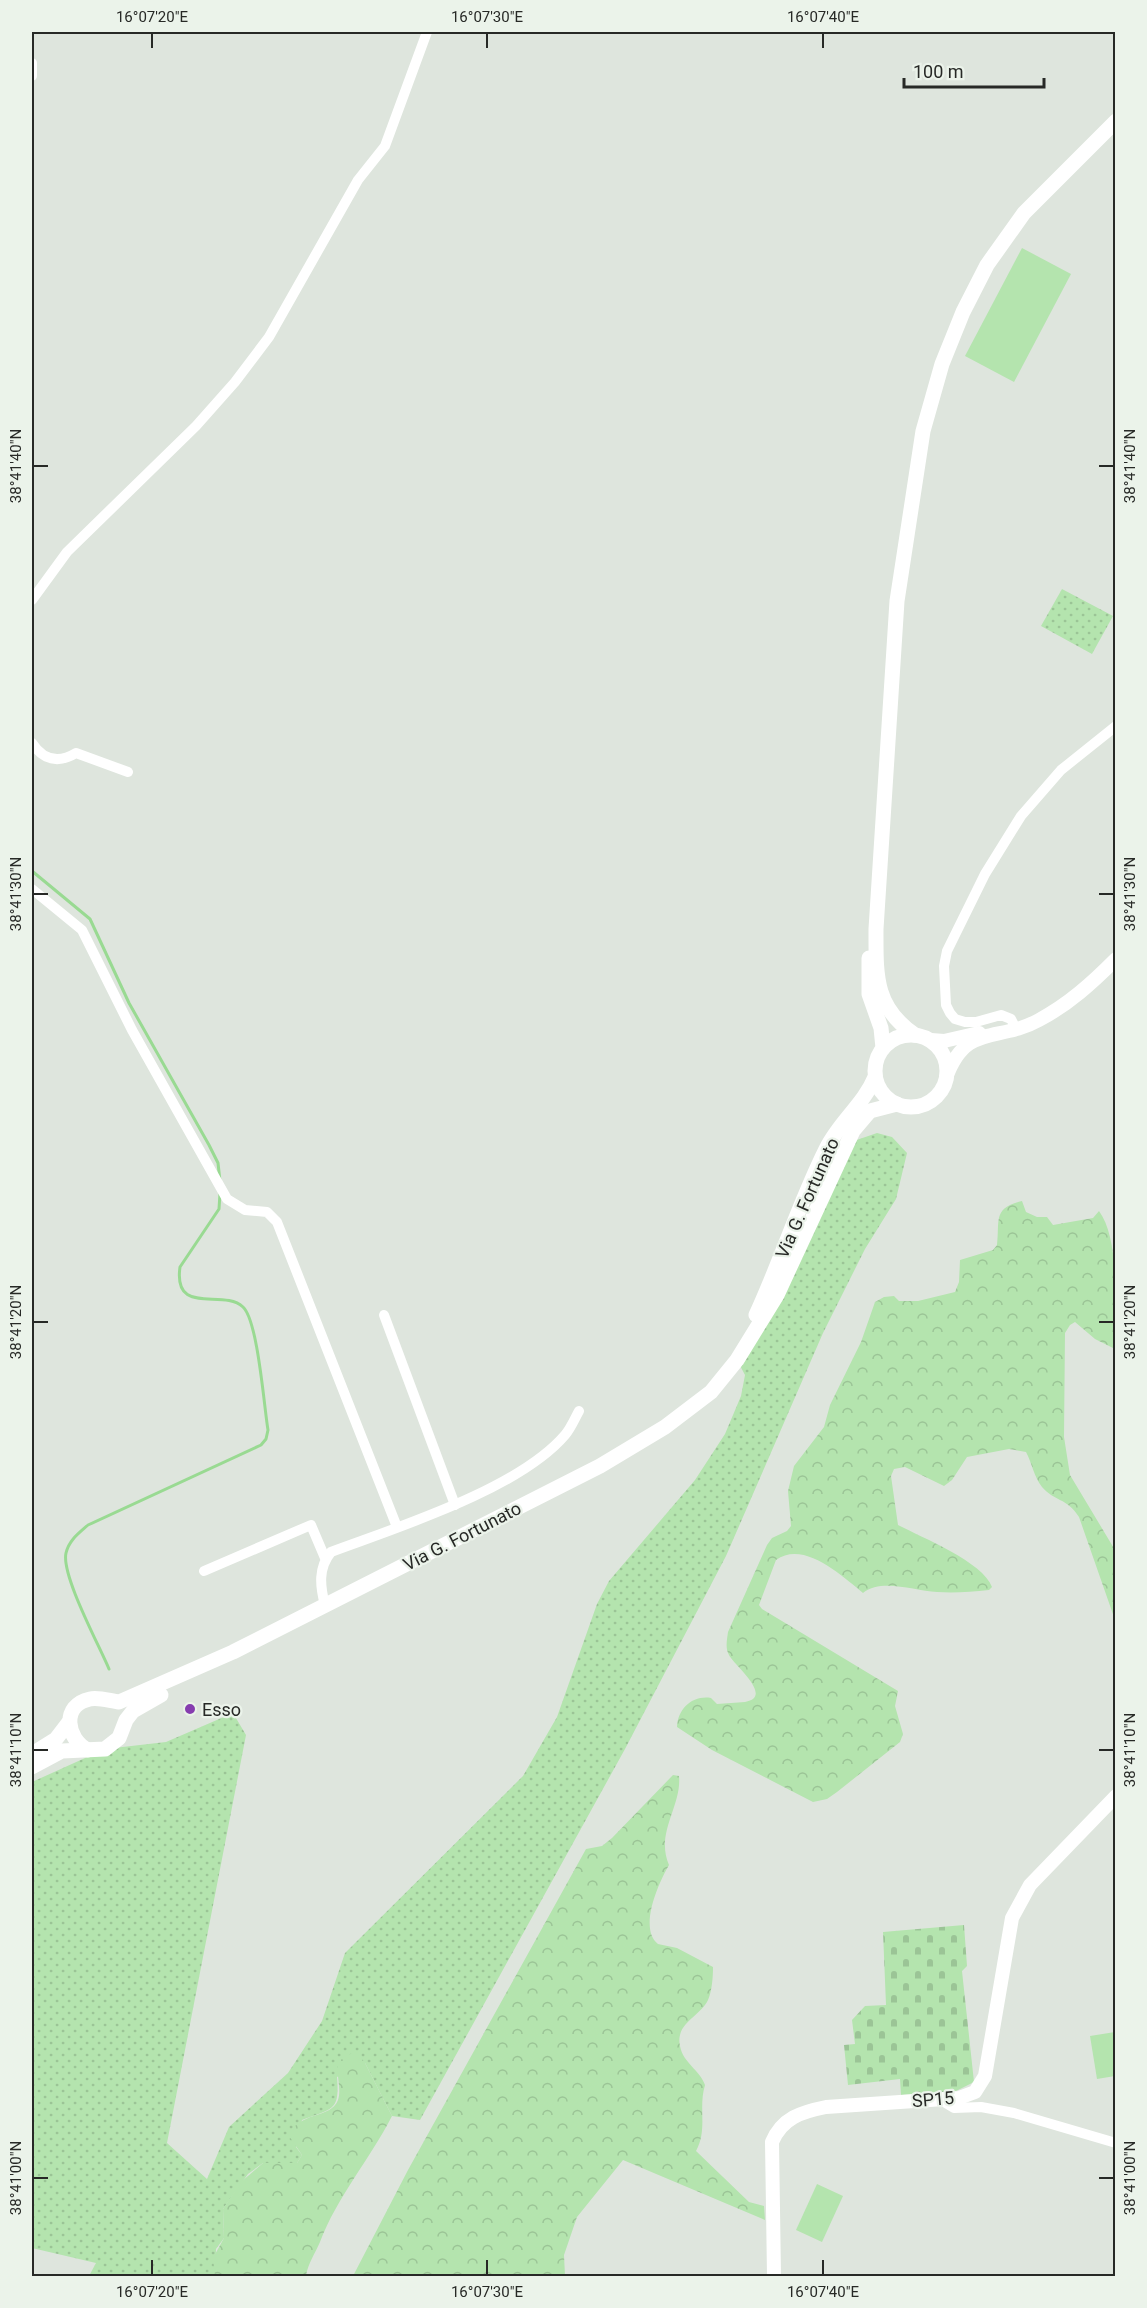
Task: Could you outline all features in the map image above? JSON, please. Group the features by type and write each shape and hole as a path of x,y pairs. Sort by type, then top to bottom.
{"main road":[{"path":"915,1035 901,1036 883,1048 877,1059 875,1077 883,1093 897,1104 913,1107 927,1103 939,1094 946,1078 944,1057 931,1040 915,1035 895,1021 882,997 876,958 876,929 897,601 923,431 942,364 963,312 987,265 1024,213 1116,121"},
{"path":"876,929 870,952 867,981 881,1028 883,1048"},
{"name":"Via G. Fortunato","path":"686,1412 732,1356 746,1334 826,1148 843,1121 864,1097 875,1077"},
{"name":"Via G. Fortunato","path":"233,1652 600,1466 686,1412 717,1385 754,1335 777,1295 853,1131 870,1111 897,1104"},
{"path":"32,1754 56,1739 69,1722 71,1714 82,1702 90,1699 119,1702 233,1652"},
{"path":"32,1767 62,1751 105,1749 113,1745 133,1711 233,1652"},
{"path":"107,1701 119,1713 122,1729"},
{"path":"69,1722 74,1739 88,1750"}],"street":[{"path":"32,600 67,552 196,426 235,382 269,337 358,180 385,146 427,32"},
{"path":"32,63 32,76"},
{"path":"1016,1029 1011,1019 1001,1015 976,1022 965,1022 956,1019 950,1013 946,1005 944,966 947,951 985,874 1021,816 1061,770 1116,726"},
{"path":"32,743 45,758 56,761 76,753 128,772"},
{"path":"32,889 82,930 132,1030 225,1196 245,1210 267,1212 277,1222 397,1527"},
{"path":"946,1078 961,1049 972,1042 1036,1022 1069,1002 1116,959"},
{"path":"931,1040 944,1041 974,1033 1002,1032"},
{"path":"384,1315 456,1505"},
{"path":"325,1605 320,1585 326,1558 331,1552 456,1505 528,1466 566,1435 579,1411"},
{"path":"204,1571 311,1526 326,1558"},
{"name":"SP15","path":"774,2277 772,2142 778,2127 805,2112 826,2107 959,2098 975,2092 985,2076 1008,1935 1019,1902 1030,1885 1116,1796"},
{"path":"939,2099 954,2108 981,2107 1014,2113 1116,2143"}],"green space":[{"path":"1022,248 1071,274 1014,382 965,356"},
{"path":"1062,589 1113,616 1092,654 1041,626"},
{"path":"877,1133 892,1137 907,1153 896,1199 865,1249 823,1333 726,1556 625,1749 420,2120 392,2116 365,2063 337,2077 337,2097 332,2107 302,2120 296,2147 302,2155 297,2163 263,2163 248,2174 223,2209 224,2238 216,2249 215,2276 89,2276 96,2263 32,2248 32,1782 105,1749 166,1742 233,1713 246,1735 167,2143 207,2179 229,2127 288,2073 322,2021 345,1953 523,1776 557,1717 597,1604 609,1581 695,1480 725,1434 741,1396 745,1375 737,1360 845,1144"},
{"path":"1022,1201 1026,1212 1037,1217 1047,1217 1053,1225 1093,1218 1099,1211 1106,1223 1114,1257 1115,1349 1095,1339 1075,1322 1065,1333 1064,1437 1070,1475 1115,1550 1115,1620 1079,1517 1070,1506 1042,1487 1026,1452 1009,1449 967,1457 952,1480 944,1486 905,1467 894,1469 891,1476 898,1525 965,1560 986,1578 992,1587 989,1590 950,1592 879,1586 863,1593 834,1570 810,1557 798,1554 787,1555 776,1560 759,1605 762,1609 898,1691 895,1706 903,1734 900,1742 827,1799 813,1802 712,1750 677,1727 680,1714 688,1704 698,1699 711,1698 717,1704 745,1702 753,1699 756,1694 750,1680 728,1652 728,1632 767,1545 772,1538 787,1531 791,1526 788,1491 794,1466 824,1427 830,1405 861,1342 875,1302 884,1297 894,1296 899,1301 918,1301 955,1292 959,1282 960,1260 993,1250 997,1245 999,1217 1006,1207"},
{"path":"673,1775 679,1776 679,1787 665,1842 669,1865 652,1905 650,1927 652,1937 658,1944 677,1948 713,1967 708,2000 685,2026 679,2038 684,2057 705,2085 700,2143 696,2151 749,2202 764,2206 765,2220 623,2160 577,2217 564,2255 565,2276 353,2276 408,2170 586,1849 602,1846 612,1838"},
{"path":"964,1925 967,1966 962,1971 974,2082 956,2091 901,2095 900,2079 848,2085 844,2045 855,2044 852,2020 865,2006 886,2005 883,1932"},
{"path":"1115,2032 1115,2076 1097,2079 1090,2036"},
{"path":"352,2053 359,2055 365,2063 392,2116 335,2209 306,2276 215,2276 213,2258 224,2238 223,2209 241,2182 263,2163 297,2163 302,2155 289,2136 293,2128 299,2122 334,2106 339,2095 339,2061"},
{"path":"817,2184 843,2196 822,2242 796,2230"}],"waterway":[{"path":"32,871 90,919 129,1003 218,1163 220,1181"},
{"path":"109,1669 69,1577 66,1563 67,1548 88,1525 261,1445 266,1439 268,1430 260,1365 248,1315 243,1307 234,1302 192,1297 184,1292 180,1282 180,1267 219,1209 220,1193"}],"place":[{"name":"Esso","path":"190,1709"}]}
